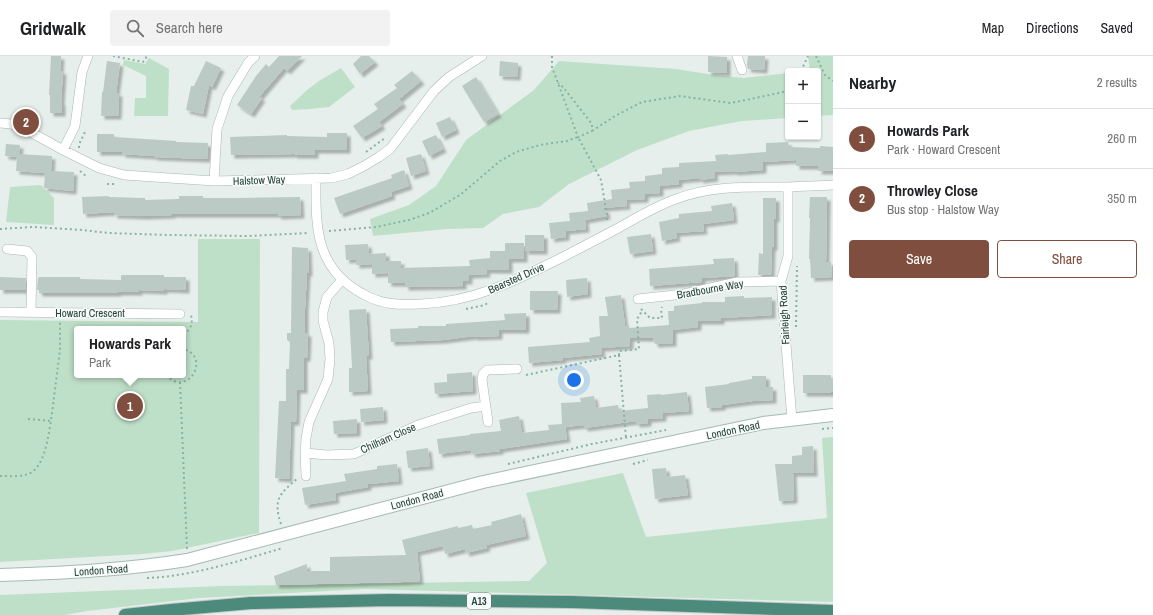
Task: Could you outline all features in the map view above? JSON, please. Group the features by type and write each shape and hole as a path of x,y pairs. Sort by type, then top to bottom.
{"highway":[{"name":"A13","path":"125,615 251,603 389,600 572,602 833,610"}],"main road":[{"name":"London Road","path":"0,575 106,570 150,566 187,560 483,482 763,423 833,414"}],"street":[{"path":"63,150 75,126 82,72 88,56"},
{"path":"214,181 217,130 228,96 248,63 255,56"},
{"name":"Halstow Way","path":"0,123 11,124 25,129 99,168 124,175 214,181 331,178 348,174 364,166 390,149 434,91 449,77 482,56"},
{"path":"737,56 742,70"},
{"name":"Bearsted Drive","path":"316,178 318,232 329,262 342,280 349,286 380,302 400,305 459,300 484,293 510,283 608,234 659,206 677,198 697,192 757,186 788,187 833,185"},
{"name":"Fairleigh Road","path":"788,187 788,256 781,281 792,420"},
{"path":"7,249 27,251 32,257 31,312"},
{"path":"302,477 309,422 328,379 329,372 329,343 322,321 322,312 327,297 342,280"},
{"name":"Bradbourne Way","path":"639,303 737,282 781,281"},
{"name":"Howard Crescent","path":"0,312 180,314"},
{"path":"488,422 482,380 483,374 487,370 518,372"},
{"name":"Chilham Close","path":"305,452 327,455 354,454 418,425 471,408 486,406"}],"path":[{"path":"113,56 144,62 146,56"},
{"path":"552,56 552,67 578,137 601,180 607,215 608,234"},
{"path":"802,68 808,56"},
{"path":"816,56 825,75 833,81"},
{"path":"558,83 563,87 592,124 592,131"},
{"path":"326,231 376,227 409,220 429,213 460,195 500,161 516,152 540,145 567,141 578,137 592,131 615,116 642,102 680,96 730,103 785,92"},
{"path":"80,153 79,143 85,134 86,126"},
{"path":"363,156 367,150 386,137"},
{"path":"0,228 34,227 108,233 164,235 248,236 312,233"},
{"path":"796,329 797,260"},
{"path":"639,303 642,311 650,318 662,318 661,310 666,303"},
{"path":"626,438 619,351 639,349 637,319 642,311"},
{"path":"0,476 29,474 39,466 45,450 51,421 60,350 60,312"},
{"path":"170,378 173,381 180,382 190,379 194,374 196,369 195,357 191,352 186,350"},
{"path":"518,372 619,355"},
{"path":"180,382 187,560"},
{"path":"28,419 51,421"},
{"path":"816,430 833,428"},
{"path":"629,464 652,460"},
{"path":"282,528 278,514 278,500 282,492 302,477"},
{"path":"143,579 178,576 197,572 289,546"}],"green space":[{"path":"808,56 833,56 833,115 821,116 821,68 810,68"},
{"path":"149,58 169,69 168,116 134,116 135,98 146,98 146,76 123,65 124,60 145,64"},
{"path":"559,61 676,69 744,78 785,73 785,118 742,121 689,131 637,150 569,184 539,207 503,214 483,228 447,229 373,236 370,219 409,205 436,186 466,140 534,90"},
{"path":"341,68 355,87 329,107 292,110 290,106 307,90"},
{"path":"41,185 54,198 54,225 6,222 10,187"},
{"path":"198,239 260,239 259,533 172,551 0,562 0,320 198,322"},
{"path":"833,437 833,602 365,589 199,598 65,615 0,615 0,595 222,586 529,581 547,563 526,493 623,473 646,537 827,518 822,438"}],"building":[{"path":"51,56 61,56 60,71 63,71 61,102 62,113 50,113 49,95"},
{"path":"279,56 302,56 287,71 284,68 259,97 262,98 251,114 237,105 256,76 266,64 269,67"},
{"path":"361,56 369,56 375,62 360,74 353,64"},
{"path":"708,56 727,57 727,73 708,72"},
{"path":"748,56 765,56 764,70 748,69"},
{"path":"107,61 120,63 116,93 119,93 118,116 101,116 102,92"},
{"path":"206,61 221,68 212,87 209,85 203,114 186,110 191,86 194,86"},
{"path":"500,61 518,63 517,77 499,76"},
{"path":"412,71 421,81 399,99 403,104 379,122 382,126 362,138 353,126 378,109 374,104 397,88 394,85"},
{"path":"476,77 498,114 484,122 462,86"},
{"path":"450,117 456,130 442,137 436,123"},
{"path":"327,133 347,133 347,150 315,150 315,155 231,155 230,137 287,135 327,137"},
{"path":"97,134 114,134 114,137 208,143 207,159 154,157 122,154 122,152 97,152"},
{"path":"436,135 443,149 429,156 422,141"},
{"path":"788,142 789,147 833,147 833,171 818,171 819,166 796,166 796,160 763,162 763,170 714,172 715,178 679,180 679,184 660,186 660,193 645,194 645,199 626,200 627,206 603,208 606,210 607,216 585,220 586,229 566,231 566,237 551,239 549,223 570,221 569,213 588,211 587,203 612,199 611,190 630,188 629,182 645,181 645,176 662,174 662,168 679,167 679,163 716,161 715,155 766,152 766,143"},
{"path":"6,144 20,145 19,154 52,156 51,171 74,172 73,191 44,188 45,173 16,171 17,157 5,156"},
{"path":"421,154 426,171 411,176 406,158"},
{"path":"404,170 409,186 391,192 392,196 340,214 334,198 392,178 391,175"},
{"path":"109,196 145,198 145,200 179,199 179,196 203,196 203,198 300,197 301,215 172,214 144,216 114,215 114,212 83,214 82,197"},
{"path":"810,197 827,197 826,262 831,262 832,277 811,278 809,259"},
{"path":"763,198 776,198 776,219 774,219 774,247 772,247 771,275 758,275 759,253 763,254"},
{"path":"732,203 734,220 703,224 704,231 676,233 677,238 662,241 659,222 679,218 679,214 712,211 711,206"},
{"path":"651,234 653,251 630,254 627,237"},
{"path":"525,235 544,235 544,251 525,251"},
{"path":"505,243 524,243 524,259 509,259 509,270 486,270 487,274 469,275 469,281 463,281 463,286 405,287 405,283 388,283 388,273 372,274 372,264 356,265 356,259 346,260 345,245 368,244 369,254 386,253 386,261 401,261 401,268 470,266 469,260 490,258 490,251 505,251"},
{"path":"292,247 308,248 309,273 307,273 305,309 305,333 308,333 307,358 304,358 304,390 297,390 296,422 291,422 289,479 275,478 279,401 286,401 286,369 289,369 290,342 287,340 287,333 291,333"},
{"path":"734,258 735,276 702,278 702,282 650,286 649,269 714,264 713,259"},
{"path":"121,275 164,275 164,277 186,277 186,290 139,290 139,292 118,293 39,293 39,290 37,290 39,277 80,277 80,279 121,280"},
{"path":"0,277 26,278 25,290 0,290"},
{"path":"587,278 588,294 567,297 566,280"},
{"path":"530,291 558,291 557,310 530,310"},
{"path":"621,295 625,326 629,326 629,328 669,325 668,311 674,311 674,306 702,302 725,302 725,297 772,297 772,315 721,318 721,321 698,321 698,327 673,330 673,343 655,344 653,338 630,338 630,346 601,348 602,354 529,363 528,347 590,342 589,338 600,336 599,316 608,316 605,297"},
{"path":"366,309 369,356 366,356 368,391 349,392 349,368 352,368 349,310"},
{"path":"526,313 526,330 499,330 499,336 474,336 443,340 391,342 390,329 418,328 418,326 446,326 446,324 505,320 504,314"},
{"path":"472,372 473,391 435,394 434,383 447,382 447,374"},
{"path":"803,375 831,375 831,379 833,379 833,392 803,393"},
{"path":"752,376 766,376 766,387 773,387 773,400 753,401 722,405 722,407 707,408 705,387 752,379"},
{"path":"687,392 689,411 663,413 663,418 648,419 648,423 636,424 636,421 584,428 584,425 565,427 567,439 500,449 500,451 472,454 471,450 439,454 437,439 501,431 499,420 519,416 522,433 549,430 548,425 562,424 561,403 581,402 580,398 594,396 596,408 618,405 619,411 648,408 647,395"},
{"path":"383,407 384,420 361,422 360,409"},
{"path":"357,419 357,433 334,434 333,421"},
{"path":"813,446 814,473 793,473 794,500 779,501 775,464 792,464 792,456 802,455 802,447"},
{"path":"428,448 430,466 408,468 406,451"},
{"path":"397,464 399,481 368,484 368,487 335,493 336,500 305,505 302,488 346,481 344,474 377,469 377,466"},
{"path":"666,468 667,477 685,475 688,495 655,499 652,469"},
{"path":"521,514 526,536 486,545 487,548 466,553 465,549 445,554 443,546 417,552 420,581 276,585 274,576 307,564 307,571 330,571 330,557 406,555 402,540 458,526 458,528 472,525 473,529 492,525 491,522"}],"place":[{"name":"Throwley Close","path":"26,122"},
{"name":"Howards Park","path":"130,406"}]}
